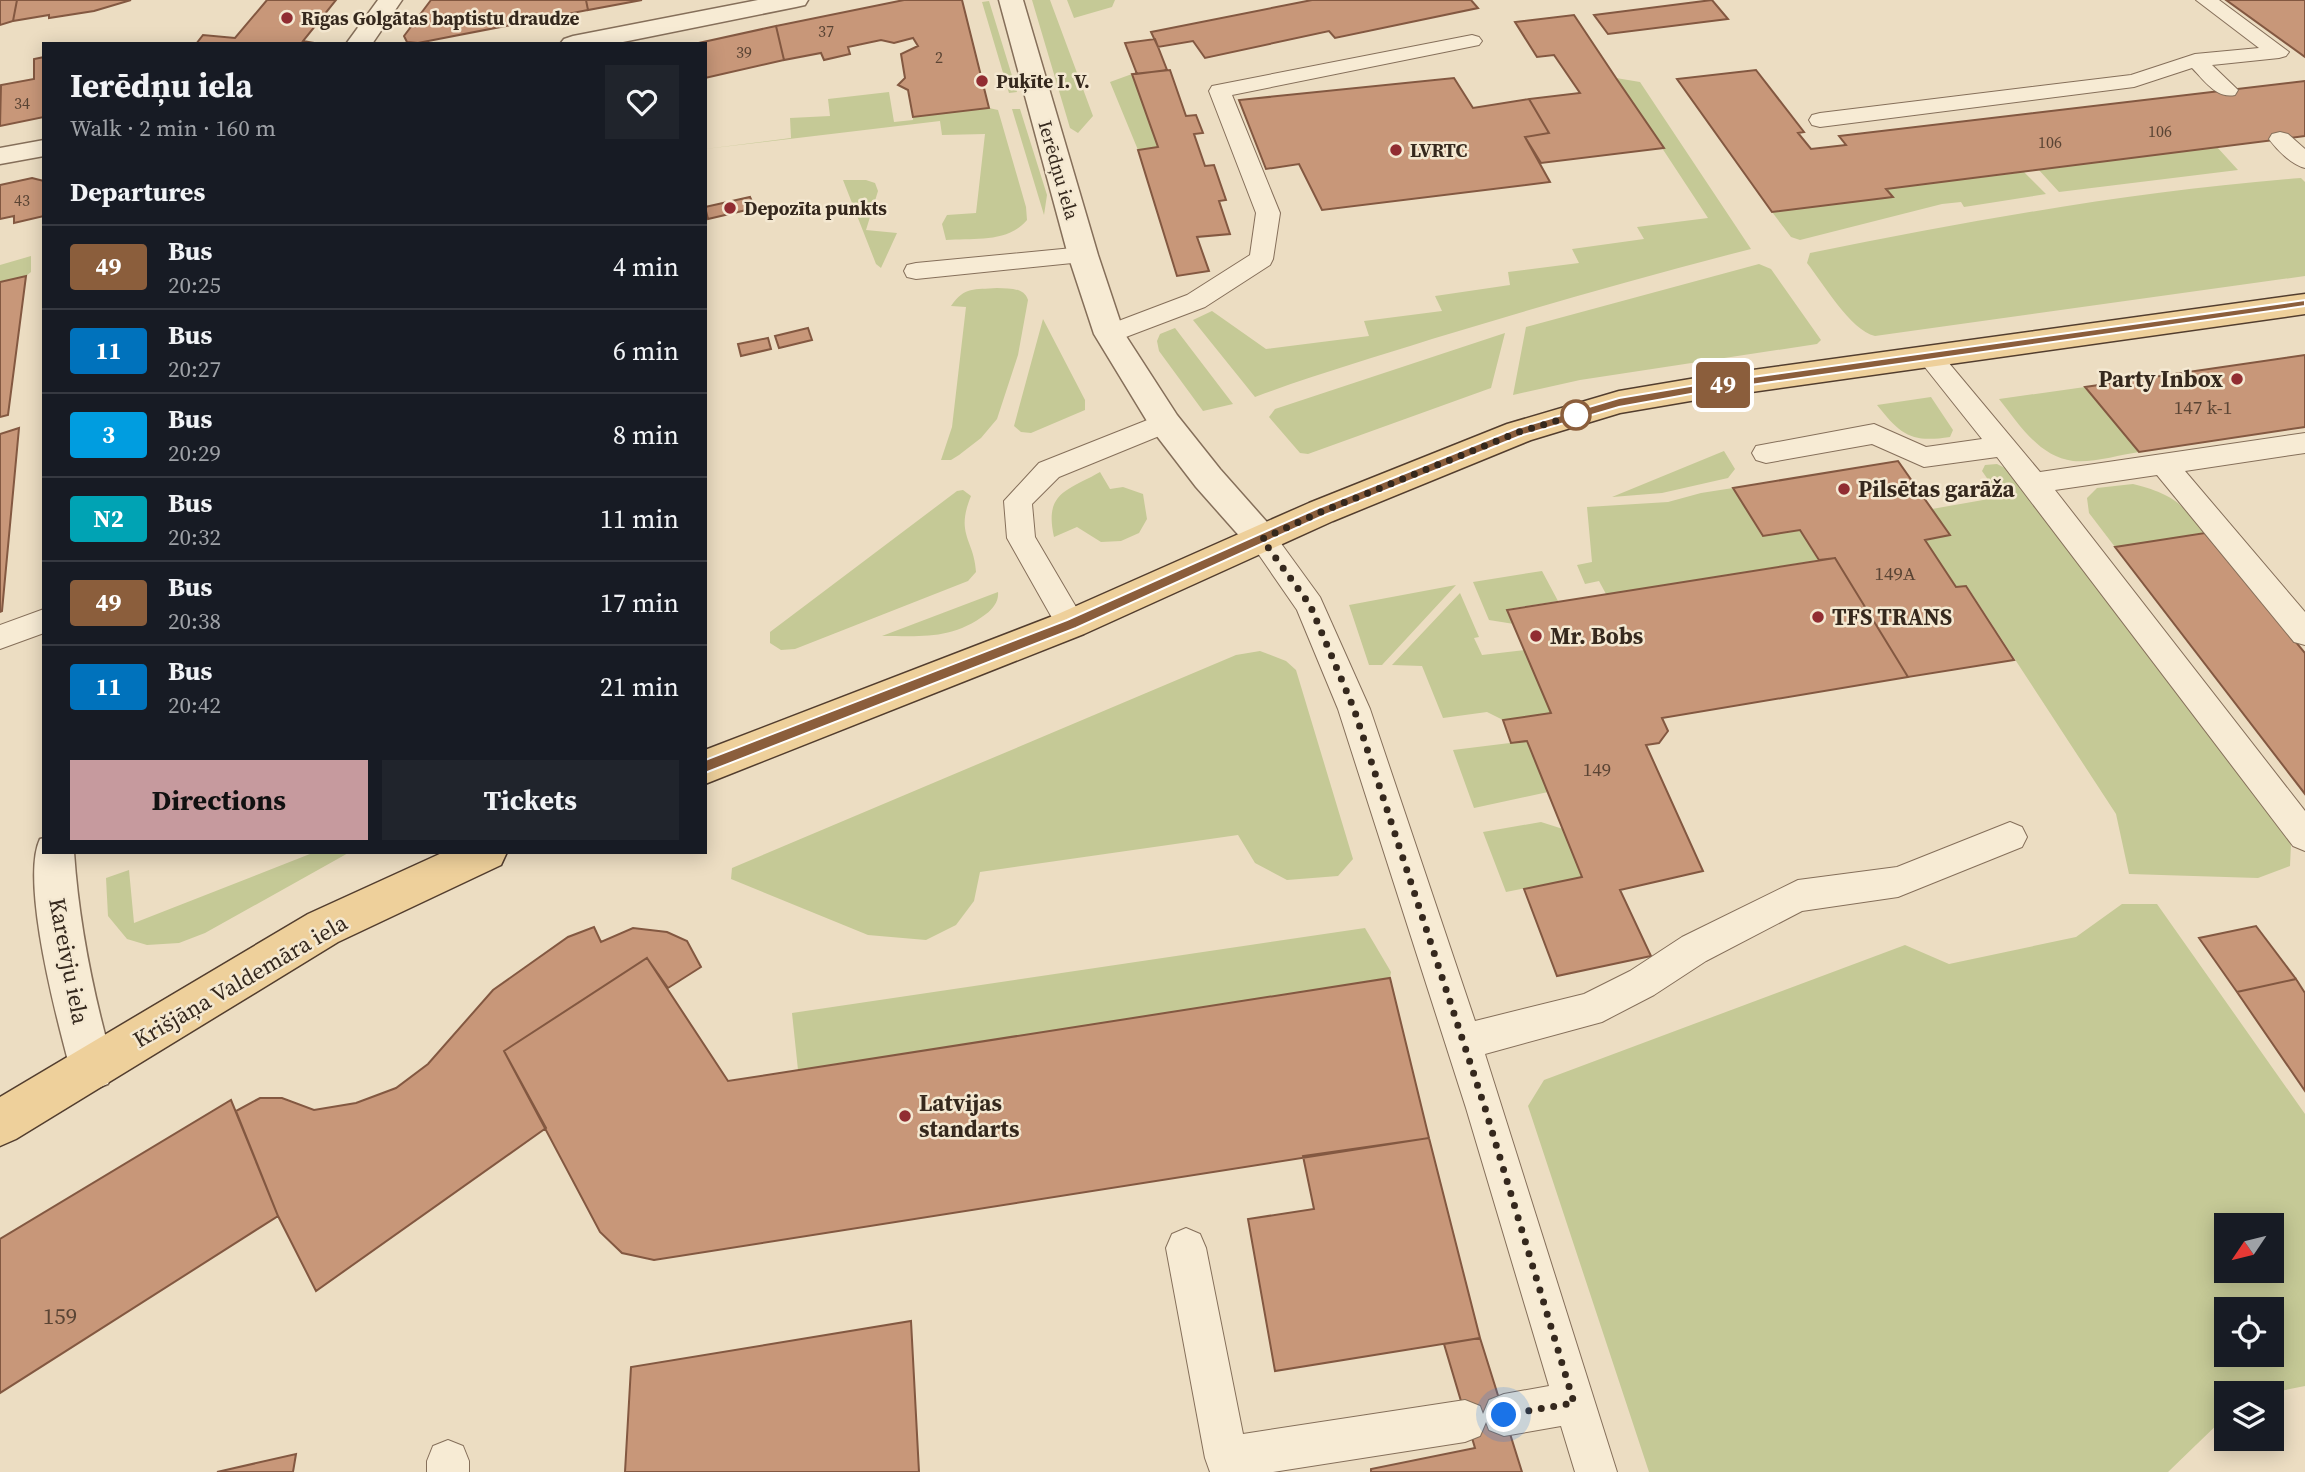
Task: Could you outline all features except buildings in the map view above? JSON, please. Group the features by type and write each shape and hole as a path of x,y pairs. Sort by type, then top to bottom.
{"main road":[{"path":"707,765 1071,624 1321,512 1519,432 1619,402 1702,388 2305,304"},
{"name":"Krišjāņa Valdemāra iela","path":"0,1123 324,928 483,854"}],"street":[{"path":"360,42 390,0"},
{"path":"583,42 796,0"},
{"name":"Ierēdņu iela","path":"1011,0 1083,255 1109,334 1165,423 1262,539"},
{"path":"0,156 42,148"},
{"name":"Kareivju iela","path":"54,854 55,888 75,1009 92,1068"}],"lane":[{"path":"1820,120 2134,82 2195,60 2279,52 2206,0"},
{"path":"1109,334 1196,301 1261,259 1268,213 1220,91 1472,41"},
{"path":"2195,60 2227,90"},
{"path":"2280,139 2305,161"},
{"path":"916,271 1083,255"},
{"path":"1929,356 2034,483 2305,836"},
{"path":"1071,624 1021,538 1018,501 1049,470 1165,423"},
{"path":"1766,453 1874,434 1924,457 2003,446"},
{"path":"2034,483 2305,443"},
{"path":"2164,465 2305,633"},
{"path":"1262,539 1310,605 1354,709 1463,1042 1596,1472"},
{"path":"0,637 42,622"},
{"path":"1463,1042 1588,1010 1642,983 1695,949 1798,896 1898,882 2010,837"},
{"path":"1186,1248 1224,1465 1574,1403"}],"green space":[{"path":"1032,0 1050,0 1093,116 1078,133 1070,128"},
{"path":"1067,0 1115,0 1112,7 1074,18"},
{"path":"989,1 1017,92 1009,93 982,2"},
{"path":"1132,74 1158,147 1138,150 1110,82"},
{"path":"1616,78 1640,82 1751,249 1472,327 1255,397 1193,320 1212,311 1266,349 1369,336 1364,321 1442,311 1435,296 1510,285 1508,272 1579,263 1572,249 1644,239 1637,227 1708,218"},
{"path":"889,92 894,122 913,120 913,117 989,108 998,110 1026,207 1027,220 1010,233 1000,236 946,240 942,224 947,215 976,213 985,134 942,135 940,121 707,149 791,138 790,118 830,116 828,99"},
{"path":"1012,109 1020,109 1047,195 1044,215"},
{"path":"2217,147 2238,170 2059,192 2038,169"},
{"path":"2024,172 2046,194 1964,207 1961,202 1942,204 1800,240 1791,237 1772,212 1892,197 1886,189"},
{"path":"2301,178 2305,182 2305,276 1875,336 1847,316 1807,263 1810,253 1993,218 2177,191"},
{"path":"843,180 866,180 875,183 878,191 866,230 897,233 881,268 876,264"},
{"path":"31,256 31,272 26,276 0,282 0,265"},
{"path":"1759,264 1771,269 1821,340 1817,344 1580,380 1513,395 1526,327"},
{"path":"997,288 1020,291 1028,300 1018,355 997,419 981,438 959,455 951,460 941,460 952,427 966,307 951,306 966,292"},
{"path":"1043,319 1085,400 1085,410 1031,433 1021,432 1014,426"},
{"path":"1175,328 1233,404 1203,411 1159,351 1157,341 1160,334"},
{"path":"1505,333 1491,388 1308,454 1300,453 1269,417 1275,409"},
{"path":"2085,387 2139,452 2089,461 2061,458 2031,438 1999,399"},
{"path":"1931,397 1953,430 1950,437 1926,439 1908,434 1893,424 1877,405"},
{"path":"1724,451 1735,469 1728,478 1662,493 1612,497"},
{"path":"1997,464 2015,473 2291,844 2290,866 2258,878 2129,874 2116,814 1967,586 1956,587 1925,540 1949,535 1932,509 2000,497 1982,471 1985,465"},
{"path":"1100,472 1110,489 1123,487 1143,494 1147,519 1139,533 1121,541 1101,542 1077,527 1054,537 1052,511 1055,502 1068,489"},
{"path":"2133,484 2175,501 2205,533 2115,547 2089,513 2087,498 2097,488"},
{"path":"1733,488 1762,536 1800,530 1819,560 1606,594 1599,581 1585,584 1577,565 1592,562 1587,507 1668,502"},
{"path":"963,490 971,496 965,528 976,572 968,581 795,649 781,650 770,643 770,632 957,491"},
{"path":"1542,571 1558,601 1508,609 1514,624 1489,620 1473,582"},
{"path":"1456,585 1382,665 1369,665 1349,605"},
{"path":"998,592 991,610 961,628 936,635 882,636"},
{"path":"1460,593 1479,637 1474,638 1482,655 1525,650 1551,713 1503,720 1487,712 1443,718 1422,666 1392,665"},
{"path":"1260,651 1286,661 1296,670 1353,859 1338,876 1287,880 1255,863 1238,835 980,872 974,901 956,925 926,940 868,935 731,879 732,868 1236,655"},
{"path":"1527,741 1548,792 1474,808 1453,750"},
{"path":"1541,822 1563,829 1582,877 1506,892 1483,832"},
{"path":"310,854 346,854 205,933 179,943 147,945 127,939 108,916 106,878 129,870 134,923"},
{"path":"2122,904 2157,904 2305,1114 2305,1386 2284,1390 2284,1381 2214,1381 2214,1428 2168,1472 1649,1472 1528,1106 1544,1080 1905,945 1949,964 2076,937"},
{"path":"1365,928 1391,972 1390,978 798,1070 792,1013"}],"bus line":[{"name":"49","path":"707,766 1071,624 1321,512 1519,432 1619,402 1702,388 2305,304"}],"place":[{"name":"Rīgas Golgātas baptistu draudze","path":"287,18"},
{"name":"Puķīte I. V.","path":"982,81"},
{"name":"LVRTC","path":"1396,150"},
{"name":"Depozīta punkts","path":"730,208"},
{"name":"Party Inbox","path":"2237,379"},
{"name":"Pilsētas garāža","path":"1844,489"},
{"name":"TFS TRANS","path":"1818,617"},
{"name":"Mr. Bobs","path":"1536,636"},
{"name":"Latvijas standarts","path":"905,1116"}],"route":[{"path":"1504,1415 1574,1403 1485,1108 1354,709 1310,605 1262,539 1321,512 1519,432 1576,415"}]}
